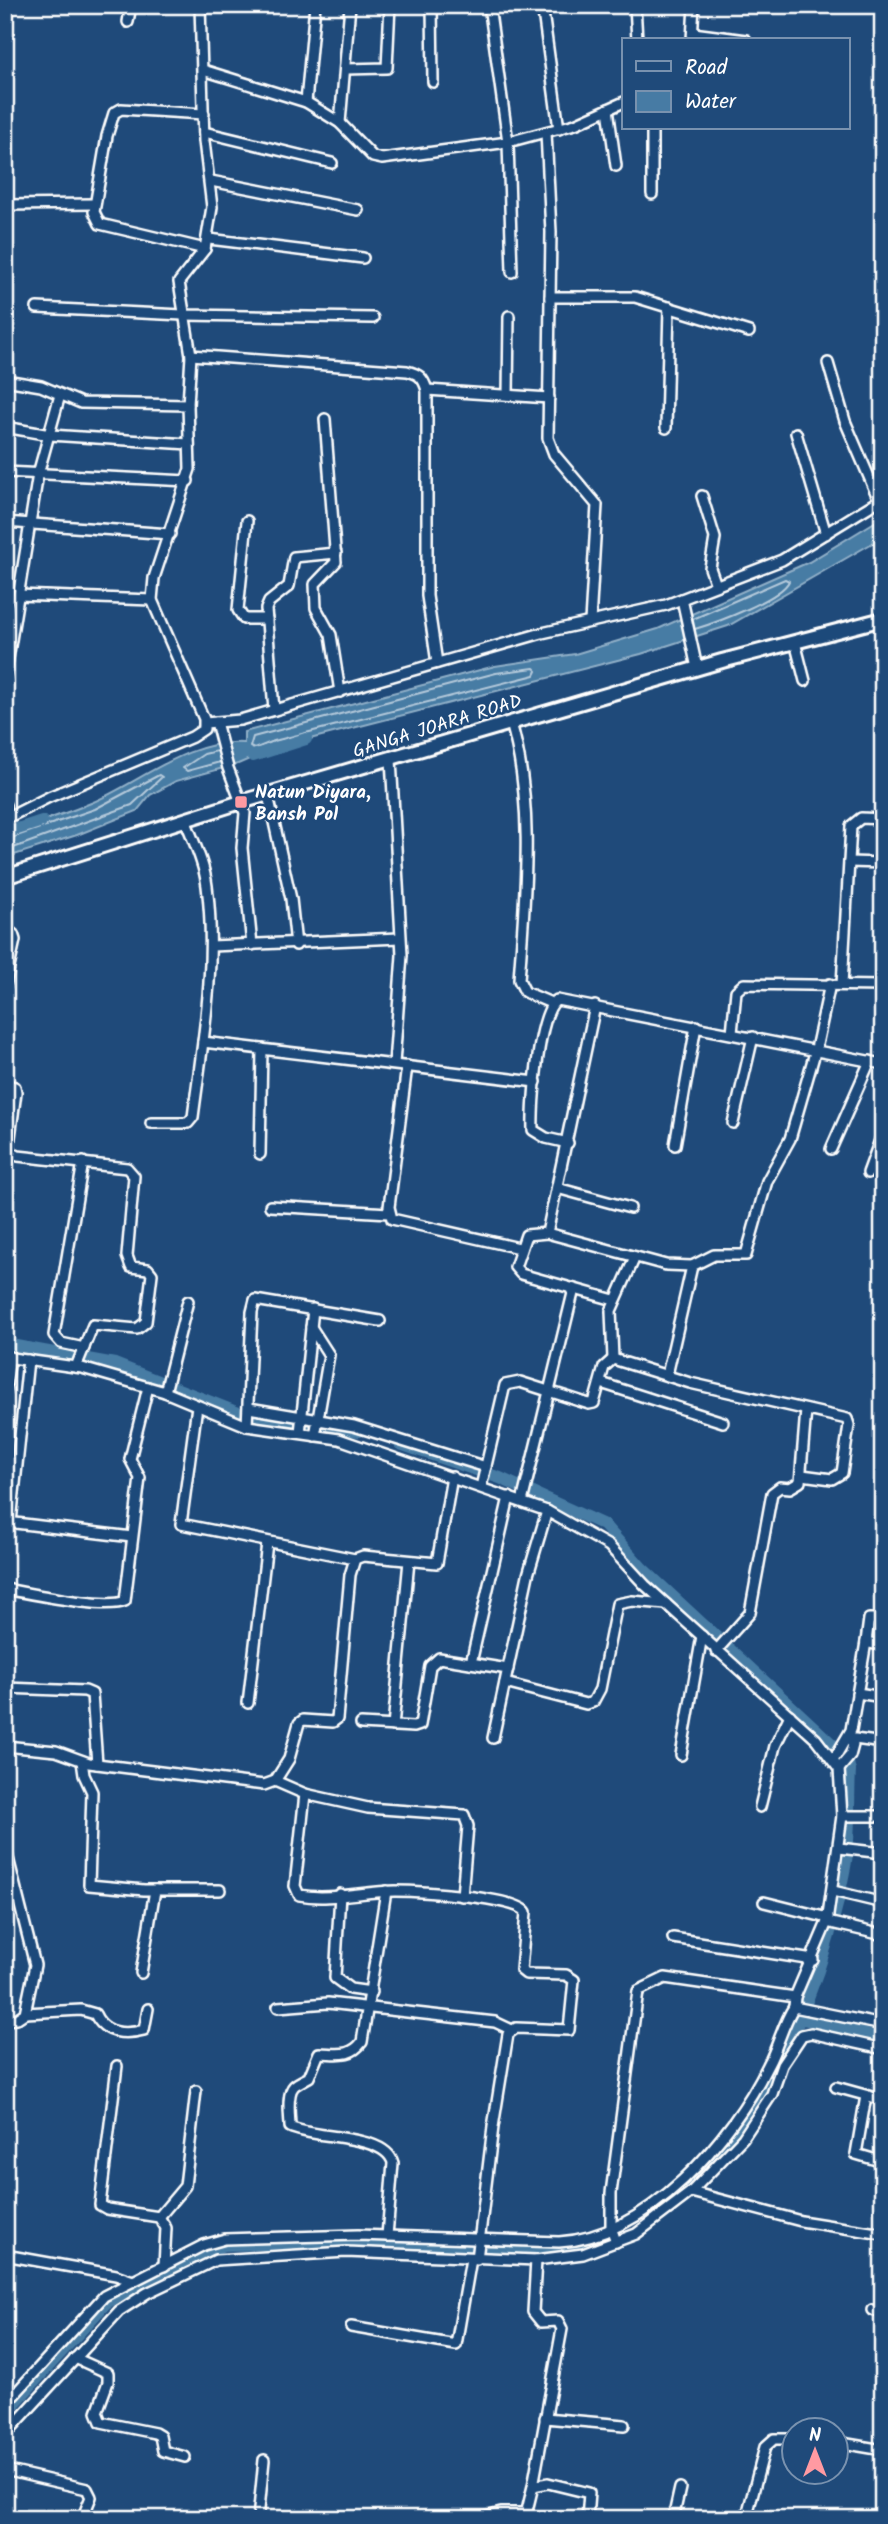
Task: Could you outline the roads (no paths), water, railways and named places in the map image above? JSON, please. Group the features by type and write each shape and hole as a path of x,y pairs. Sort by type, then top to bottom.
{"main road":[{"name":"GANGA JOARA ROAD","path":"5,877 268,794 697,668 883,619"}],"street":[{"path":"128,22 131,5"},
{"path":"5,805 6,819 50,797 200,733 205,723 152,600 154,578 188,481 191,355 179,282 205,249 209,239 213,196 204,132 200,5"},
{"path":"306,102 316,5"},
{"path":"341,123 350,5"},
{"path":"345,69 387,68 390,5"},
{"path":"432,5 433,82"},
{"path":"489,5 508,142 512,272"},
{"path":"542,5 559,129"},
{"path":"635,5 637,38"},
{"path":"694,5 693,37 711,38"},
{"path":"203,70 306,102 341,123 373,156 382,159 508,142 559,129 622,103"},
{"path":"204,114 121,109 114,113 95,204 95,220 100,224 205,249"},
{"path":"608,109 616,166"},
{"path":"652,130 652,194"},
{"path":"204,132 332,163"},
{"path":"546,132 551,232 550,447 597,505 590,622"},
{"path":"211,181 358,210"},
{"path":"5,205 95,204"},
{"path":"209,239 363,258"},
{"path":"550,297 635,297 749,332"},
{"path":"666,428 669,307"},
{"path":"37,308 183,315 373,318"},
{"path":"508,396 509,316"},
{"path":"191,355 420,374 427,390 427,596 437,663"},
{"path":"205,723 240,720 437,663 682,598 782,560 881,499 848,429 828,363"},
{"path":"5,380 41,386 81,403 188,405"},
{"path":"427,390 549,398"},
{"path":"5,677 9,623 18,596 38,474 60,395"},
{"path":"325,419 336,553 333,568 315,584 316,608 331,635 340,692"},
{"path":"5,427 50,435 189,444"},
{"path":"796,433 826,534"},
{"path":"5,472 188,481"},
{"path":"702,496 715,538 710,568 716,585"},
{"path":"247,521 238,610 244,619 267,619"},
{"path":"5,522 170,534"},
{"path":"274,710 267,619 269,602 289,586 294,557 336,553"},
{"path":"18,596 152,600"},
{"path":"682,598 697,668"},
{"path":"795,642 806,681"},
{"path":"216,722 228,768 245,813 242,848 252,946"},
{"path":"511,723 523,765 526,880 519,980 525,992 551,1003 567,1000 883,1064"},
{"path":"391,759 401,966 394,1064"},
{"path":"268,794 291,899 296,945"},
{"path":"151,1123 188,1123 193,1117 203,1042 211,946 207,885 202,863 185,819"},
{"path":"842,985 851,826 854,821 883,819"},
{"path":"849,862 883,863"},
{"path":"5,930 13,934 15,940 5,986"},
{"path":"211,946 296,945 400,938"},
{"path":"614,1300 516,1271 519,1248 526,1235 547,1233 666,1265 692,1266 714,1255 746,1255 767,1181 790,1139 816,1049 830,984"},
{"path":"732,1033 738,986 883,986"},
{"path":"551,1003 547,1011 536,1082 533,1130 546,1138 568,1143"},
{"path":"547,1233 595,1006"},
{"path":"675,1145 696,1026"},
{"path":"733,1123 753,1037"},
{"path":"203,1042 536,1082"},
{"path":"260,1154 261,1049"},
{"path":"831,1149 870,1061"},
{"path":"407,1066 389,1213 396,1223 519,1248"},
{"path":"5,1084 15,1087 16,1092 9,1144 11,1152 18,1156 127,1168 134,1176 128,1262 131,1267 148,1269 153,1279 146,1322 143,1327 137,1329 93,1325 76,1367"},
{"path":"868,1173 883,1132"},
{"path":"83,1163 54,1335 61,1343 84,1348"},
{"path":"557,1188 630,1208"},
{"path":"270,1206 389,1213"},
{"path":"613,1359 610,1321 614,1300 635,1257"},
{"path":"667,1375 692,1266"},
{"path":"524,1494 574,1289"},
{"path":"247,1426 252,1312 255,1300 380,1321"},
{"path":"165,1392 188,1301"},
{"path":"300,1425 313,1309"},
{"path":"311,1327 329,1355 316,1427"},
{"path":"5,1393 8,1357 76,1367 165,1392 247,1426 363,1428 483,1477 509,1497 524,1494 547,1511 609,1545 666,1604 702,1636 721,1646 836,1757 847,1816 841,1848 838,1893 830,1921 769,2065 730,2131 663,2198 613,2234 583,2254 536,2260 387,2236 241,2237 204,2245 104,2296 5,2405"},
{"path":"613,1359 806,1410 842,1416 849,1425 842,1473 832,1479 802,1475"},
{"path":"483,1477 505,1385 520,1382 589,1405 594,1403 604,1367 613,1359"},
{"path":"28,1360 8,1522 132,1538"},
{"path":"601,1383 723,1422"},
{"path":"5,1589 119,1604 125,1601 140,1478 130,1459 148,1387"},
{"path":"197,1406 181,1524 267,1544 355,1559 363,1556 437,1563 452,1477"},
{"path":"249,1408 300,1425 316,1427 351,1443 452,1477 483,1477"},
{"path":"721,1646 745,1621 754,1603 772,1493 780,1486 797,1486 802,1475 806,1410"},
{"path":"471,1663 509,1497"},
{"path":"493,1738 528,1575 547,1511"},
{"path":"248,1703 267,1544"},
{"path":"5,1746 56,1751 97,1764 230,1783 264,1785 275,1781 289,1759 299,1723 303,1720 333,1722 337,1719 350,1574 355,1559"},
{"path":"393,1726 409,1561"},
{"path":"505,1684 586,1704 593,1702 600,1689 617,1604 632,1601 666,1604"},
{"path":"836,1757 847,1741 869,1619 883,1619"},
{"path":"681,1755 702,1636"},
{"path":"866,1642 883,1646"},
{"path":"361,1724 420,1725 434,1660 439,1658 508,1669"},
{"path":"5,1688 85,1691 92,1694 97,1764"},
{"path":"857,1693 883,1697"},
{"path":"760,1807 775,1746 790,1715"},
{"path":"847,1741 883,1743"},
{"path":"839,1769 850,1756 853,1745 847,1741"},
{"path":"82,1761 84,1775 92,1792 89,1885 96,1888 220,1890"},
{"path":"275,1781 305,1794 375,1809 464,1815 468,1826 462,1896"},
{"path":"278,2007 328,2003 495,2022 512,2030 569,2030 574,1980 566,1975 526,1974 521,1970 526,1912 523,1907 462,1896 386,1891 307,1896 295,1891 305,1794"},
{"path":"847,1816 883,1816"},
{"path":"5,1846 35,1965 25,2013"},
{"path":"841,1848 883,1853"},
{"path":"141,1973 155,1890"},
{"path":"386,1891 362,2042 355,2051 319,2053 309,2077 294,2086 290,2092 290,2127 301,2133 337,2136 383,2149 391,2155 393,2163 387,2236"},
{"path":"838,1893 883,1903"},
{"path":"340,1894 335,1978 350,1989 371,1992"},
{"path":"764,1902 883,1935"},
{"path":"673,1937 813,1960"},
{"path":"613,2234 614,2166 638,1991 665,1978 796,2003 883,2025"},
{"path":"5,2020 25,2013 81,2010 95,2014 100,2025 107,2030 134,2033 144,2030 148,2009"},
{"path":"351,2327 456,2345 460,2340 477,2252 493,2127 512,2030"},
{"path":"5,2435 119,2311 195,2268 224,2258 346,2252 477,2252 574,2241 646,2228 691,2192 752,2126 772,2094 782,2065 802,2035 811,2033 883,2049"},
{"path":"117,2066 100,2206 107,2210 159,2217 166,2228 164,2266"},
{"path":"836,2087 883,2100"},
{"path":"159,2217 185,2186 196,2091"},
{"path":"866,2096 856,2154 883,2162"},
{"path":"691,2192 801,2221 883,2234"},
{"path":"5,2255 116,2274 133,2281"},
{"path":"478,2519 500,2512 525,2516 533,2486 562,2324 541,2322 535,2318 536,2260"},
{"path":"872,2310 883,2313"},
{"path":"75,2358 108,2373 108,2382 97,2412 101,2422 155,2432 160,2436 163,2451 185,2457"},
{"path":"545,2418 624,2425"},
{"path":"746,2519 765,2447 774,2439 780,2439"},
{"path":"850,2444 883,2450"},
{"path":"258,2519 264,2460"},
{"path":"5,2470 87,2489 91,2497 82,2519"},
{"path":"533,2486 548,2483 584,2489 591,2498 587,2519"},
{"path":"673,2519 680,2487"}],"water":[{"path":"883,517 883,537 728,626 641,654 275,748 238,764 176,781 150,795 137,811 77,835 5,858 5,834 91,803 204,747 244,743 244,732 495,666 575,654 658,629 809,562"}],"waterway":[{"path":"253,756 306,739"},
{"path":"5,833 42,821"},
{"path":"5,1344 115,1364 249,1417 359,1431"},
{"path":"400,1444 500,1478 604,1525 642,1568 847,1758 850,1771 849,1831 845,1867 829,1936 805,2005 774,2072 737,2132 679,2188"},
{"path":"799,2018 883,2039"},
{"path":"5,2414 106,2303 150,2277 224,2245 349,2242 546,2251 598,2237"}],"place":[{"name":"Natun Diyara, Bansh Pol","path":"241,802"}]}
